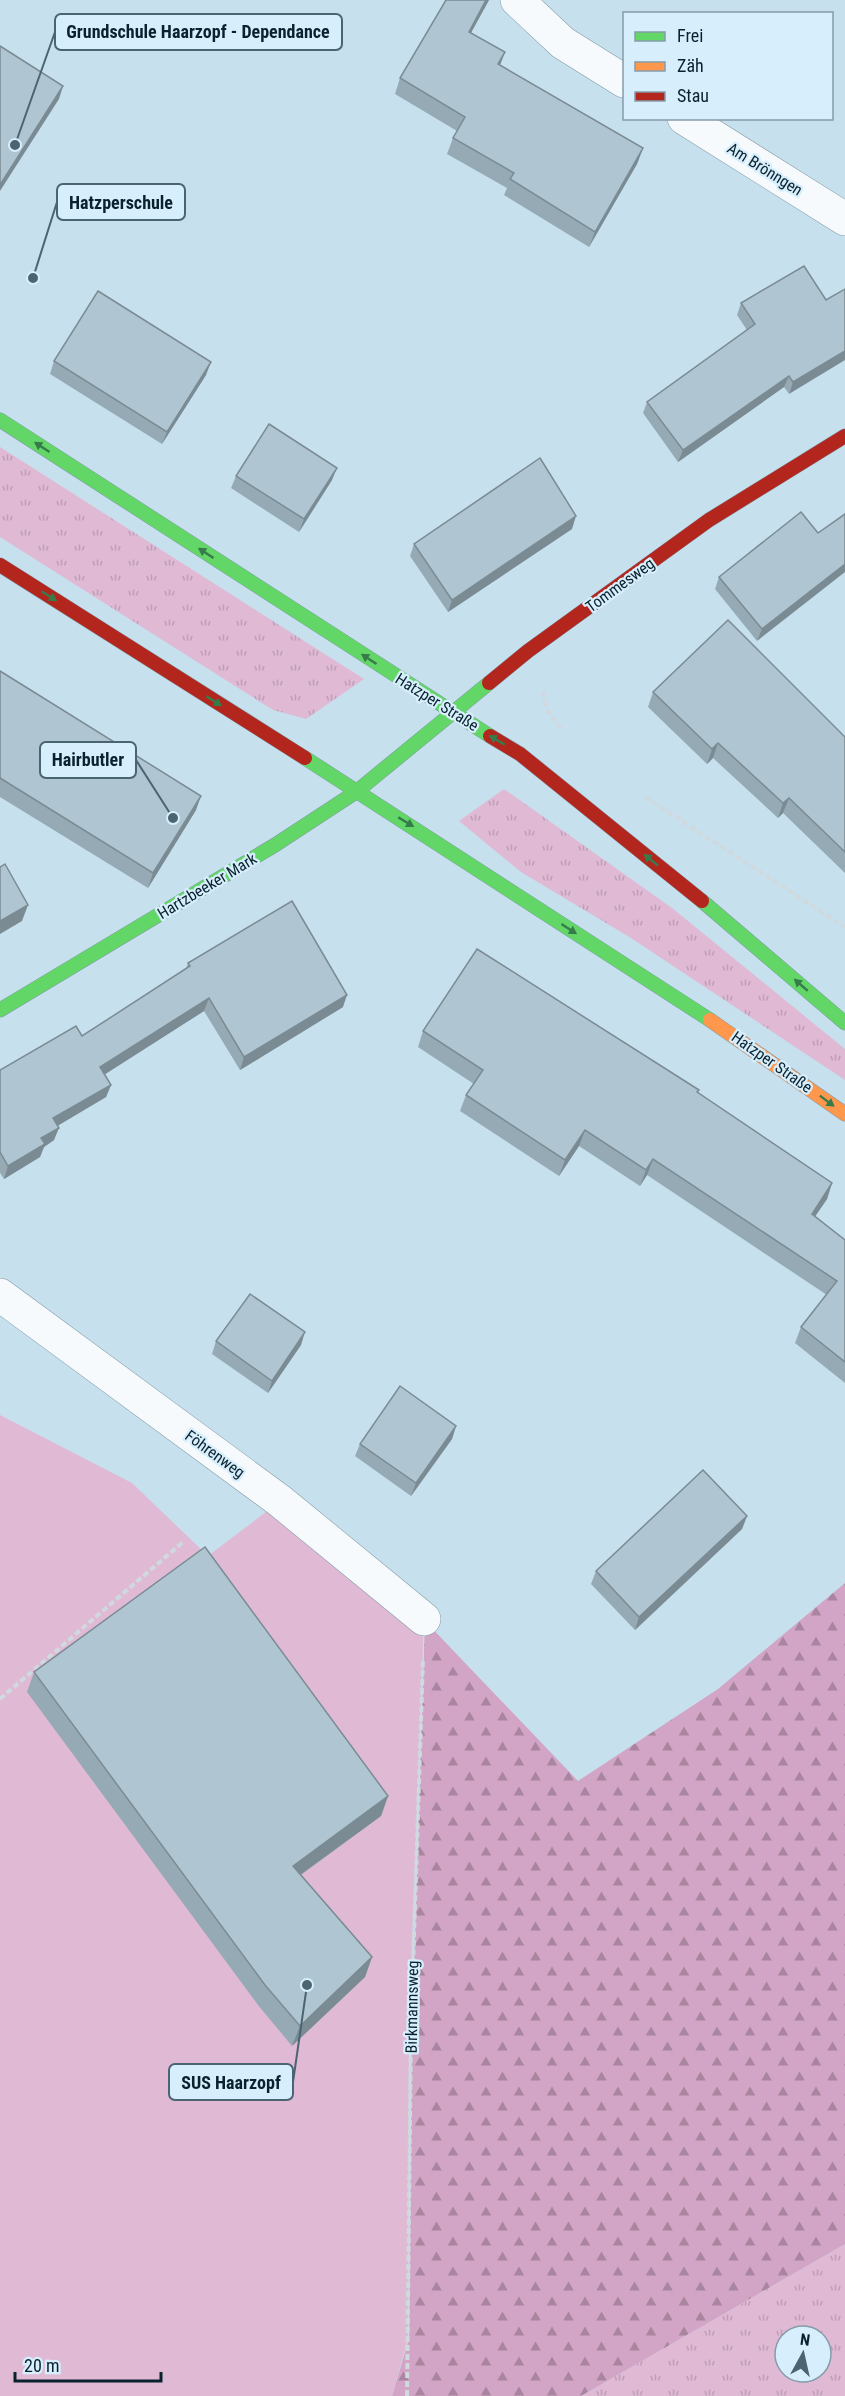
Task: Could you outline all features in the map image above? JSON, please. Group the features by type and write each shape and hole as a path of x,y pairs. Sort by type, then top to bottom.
{"main road":[{"name":"Hatzper Straße","path":"0,420 454,714 520,754 717,913 845,1023"},
{"name":"Tommesweg","path":"407,752 528,651 709,520 845,436"},
{"name":"Hatzper Straße","path":"0,565 421,831 775,1062 845,1114"},
{"name":"Hartzbeeker Mark","path":"0,1010 275,845 356,792 407,752"}],"street":[{"path":"517,0 563,43 623,80"},
{"name":"Am Brönngen","path":"687,120 845,219"},
{"name":"Föhrenweg","path":"0,1295 280,1501 424,1619"}],"path":[{"path":"538,687 543,690 547,710 568,735"},
{"path":"641,794 845,927"},
{"path":"0,1699 183,1542"},
{"name":"Birkmannsweg","path":"407,2396 411,2028 424,1619"}],"green space":[{"path":"0,447 364,679 306,719 273,710 0,537"},
{"path":"504,789 672,908 845,1049 845,1080 631,938 521,872 459,821"},
{"path":"0,1415 132,1483 208,1556 275,1505 424,1619 409,2029 408,2339 392,2396 0,2396"},
{"path":"845,1583 845,2244 581,2396 392,2396 409,2339 412,2028 425,1621 578,1781 718,1689"},
{"path":"845,2244 845,2396 581,2396"}],"building":[{"path":"446,0 486,0 469,32 505,52 498,64 643,148 595,232 510,179 514,173 453,138 465,117 400,78"},
{"path":"0,46 63,86 0,185"},
{"path":"804,266 826,300 845,289 845,351 793,382 789,376 683,450 647,402 755,324 741,303"},
{"path":"98,291 211,362 167,432 54,361"},
{"path":"269,424 337,468 304,519 236,476"},
{"path":"540,458 576,516 452,600 414,544"},
{"path":"801,512 818,533 845,514 845,564 762,629 719,577"},
{"path":"728,620 845,737 845,852 789,798 783,803 718,743 712,749 653,692"},
{"path":"0,671 201,796 153,873 0,778"},
{"path":"5,864 28,905 0,921 0,867"},
{"path":"292,901 347,995 244,1057 209,998 100,1067 111,1085 53,1118 59,1128 41,1138 45,1144 8,1166 0,1152 0,1070 76,1026 82,1036 190,966 188,963"},
{"path":"477,949 699,1090 697,1092 832,1183 812,1214 845,1240 845,1362 801,1327 837,1281 653,1159 646,1170 585,1130 565,1160 466,1095 483,1070 423,1031"},
{"path":"250,1294 305,1332 272,1381 216,1341"},
{"path":"400,1386 456,1426 416,1483 360,1444"},
{"path":"703,1470 747,1516 639,1617 596,1571"},
{"path":"205,1547 388,1796 293,1866 372,1957 300,2026 265,1985 34,1672"}],"traffic: fast":[{"path":"0,420 490,736"},
{"path":"0,1010 275,845 356,792 489,683"},
{"path":"305,758 710,1020"},
{"path":"702,901 845,1023"}],"traffic: slow":[{"path":"710,1020 845,1114"}],"traffic: jam":[{"path":"489,683 528,651 709,520 845,436"},
{"path":"0,565 305,758"},
{"path":"490,736 520,754 702,901"}],"place":[{"name":"Grundschule Haarzopf - Dependance","path":"15,145"},
{"name":"Hatzperschule","path":"33,278"},
{"name":"Hairbutler","path":"173,818"},
{"name":"SUS Haarzopf","path":"307,1985"}]}
